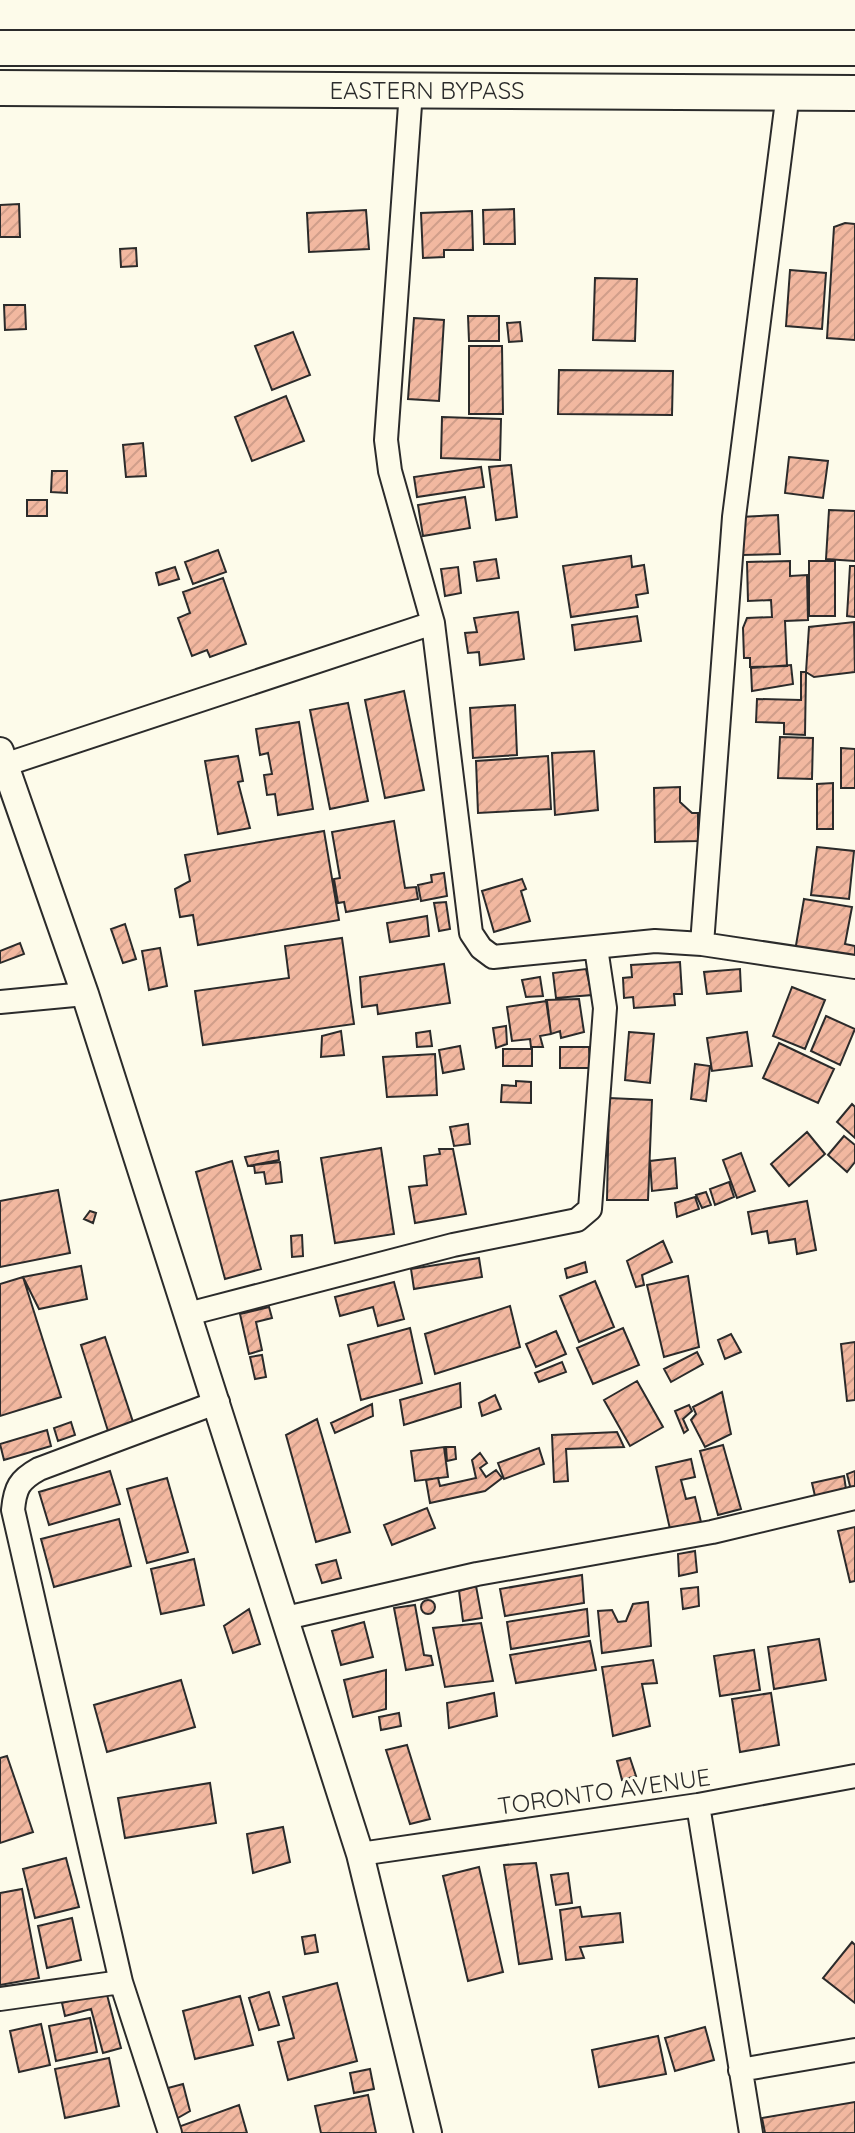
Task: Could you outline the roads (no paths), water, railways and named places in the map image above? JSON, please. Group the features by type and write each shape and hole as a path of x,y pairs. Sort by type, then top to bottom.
{"main road":[{"name":"EASTERN BYPASS","path":"0,48 855,48"},
{"name":"EASTERN BYPASS","path":"6,93 855,93"}],"street":[{"path":"411,91 386,440 390,471 433,623 471,933 481,948 493,957 655,941 702,944 855,967"},
{"path":"702,944 734,517 788,93"},
{"path":"428,2133 360,1854 218,1402 85,994 2,758 433,623"},
{"path":"188,1314 453,1245 577,1220 590,1209 605,1008 596,948"},
{"path":"0,1002 85,994"},
{"path":"170,2133 121,1982 13,1510 15,1490 23,1478 39,1469 218,1402"},
{"path":"286,1618 477,1574 712,1532 855,1498"},
{"name":"TORONTO AVENUE","path":"360,1854 698,1805 855,1776"},
{"path":"698,1805 751,2133"},
{"path":"0,1999 121,1982"},
{"path":"740,2070 855,2050"}]}
